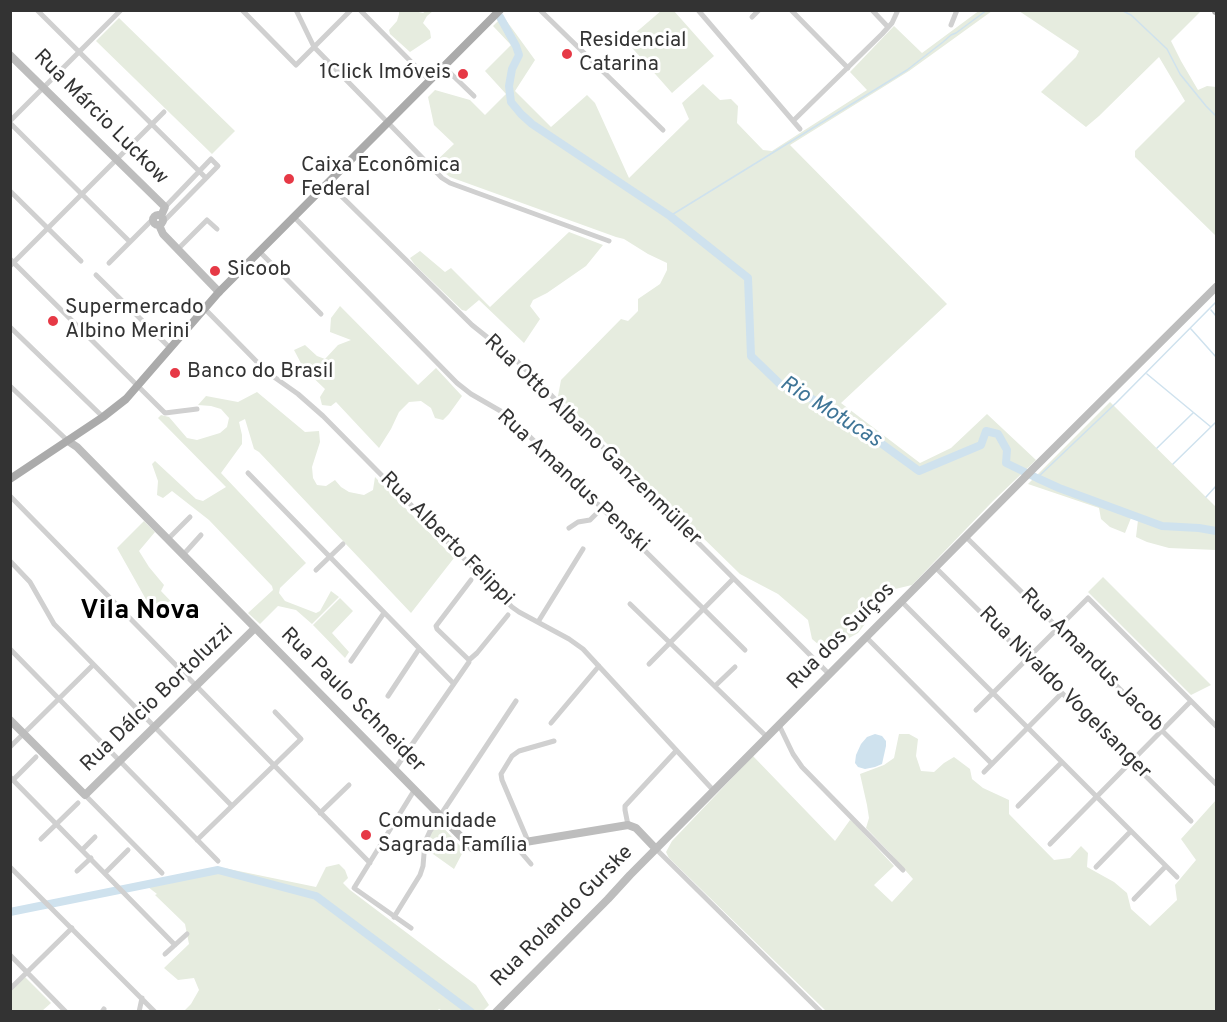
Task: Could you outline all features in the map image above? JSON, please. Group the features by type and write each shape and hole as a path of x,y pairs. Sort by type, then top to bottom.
{"main road":[{"path":"10,479 126,399 219,292 501,10"}],"street":[{"path":"37,10 207,178"},
{"path":"121,10 10,122 130,242"},
{"path":"242,10 296,65 351,10"},
{"path":"297,10 314,46 445,181 609,241"},
{"path":"360,10 430,81"},
{"path":"540,10 663,130"},
{"path":"698,10 800,129"},
{"path":"752,17 759,10"},
{"path":"791,10 848,68"},
{"path":"872,10 888,27"},
{"path":"794,121 888,27 898,10"},
{"path":"951,25 957,10"},
{"name":"Rua Márcio Luckow","path":"10,55 165,207"},
{"path":"444,67 474,96"},
{"path":"164,112 12,262 165,412 197,409"},
{"path":"109,263 130,242 159,220 207,178 218,166 211,159 165,207 159,220 163,234 219,292"},
{"name":"Rua Otto Albano Ganzenmüller","path":"328,183 472,325 517,360 830,675"},
{"path":"10,191 81,261"},
{"name":"Rua Amandus Penski","path":"294,217 457,383 513,420 745,650"},
{"path":"178,249 207,220 217,230"},
{"path":"259,251 321,314"},
{"path":"96,276 170,348"},
{"name":"Rua dos Suíços","path":"656,849 1216,287"},
{"name":"Rua Alberto Felippi","path":"204,308 260,365 323,416 512,607 576,643 714,791"},
{"path":"10,327 103,417"},
{"path":"10,386 68,441"},
{"name":"Rua Paulo Schneider","path":"68,441 77,447 474,849 628,825"},
{"path":"248,473 454,684"},
{"path":"10,496 369,863"},
{"path":"569,528 579,522 590,520 602,508"},
{"path":"168,539 190,517"},
{"path":"183,555 201,536"},
{"name":"Rua Amandus Jacob","path":"966,537 1216,784"},
{"path":"316,570 343,544"},
{"path":"538,622 583,549"},
{"path":"10,561 27,577 54,624 232,806"},
{"name":"Rua Nivaldo Vogelsanger","path":"936,568 1191,821"},
{"path":"649,664 733,579"},
{"path":"469,661 436,626 471,580"},
{"path":"976,710 1088,598 1216,726"},
{"path":"902,602 1177,877"},
{"path":"630,604 767,738"},
{"path":"351,662 384,613"},
{"path":"395,769 469,661 508,615"},
{"name":"Rua Dálcio Bortoluzzi","path":"85,795 255,628"},
{"path":"867,638 992,764"},
{"path":"388,696 418,648"},
{"path":"10,649 218,861"},
{"path":"10,747 93,665"},
{"path":"551,723 598,666"},
{"path":"715,686 735,667"},
{"path":"984,772 1062,693"},
{"path":"394,917 420,875 426,839 439,814 516,700"},
{"path":"1050,844 1191,701"},
{"path":"197,840 301,739 275,712"},
{"path":"10,720 162,873"},
{"path":"779,725 802,767 903,870"},
{"path":"528,841 501,774 512,756 519,751 554,741"},
{"path":"676,751 625,807 628,825 636,828 821,1011"},
{"path":"36,757 12,778 176,945"},
{"path":"1018,806 1062,762"},
{"path":"320,813 350,785"},
{"path":"411,928 354,888 415,789"},
{"path":"41,839 78,803"},
{"path":"1096,867 1131,831"},
{"path":"82,850 95,837"},
{"path":"514,844 531,864"},
{"name":"Rua Rolando Gurske","path":"496,1011 656,849"},
{"path":"105,873 128,850"},
{"path":"77,871 91,858"},
{"path":"1134,899 1166,866"},
{"path":"10,867 155,1011"},
{"path":"11,988 72,928"},
{"path":"165,954 187,934"},
{"path":"10,954 66,1011"},
{"path":"139,1011 142,998"}],"shaded area":[{"path":"662,10 674,11 714,56 672,93 626,41"},
{"path":"980,10 992,11 909,71 790,145 947,304 841,403 920,463 951,448 987,414 1036,460 912,585 891,590 858,633 826,651 812,639 808,620 778,594 740,574 558,396 561,380 621,319 628,321 638,311 638,299 660,284 667,270 667,263 624,239 450,177 433,164 454,144 434,125 428,97 435,90 470,100 485,115 506,94 485,71 511,45 493,26 503,16 535,60 515,91 551,127 587,95 595,103 629,178 689,119 682,103 703,84 720,100 731,99 738,106 737,123 763,150 772,151 867,90 850,72 894,26 922,53"},
{"path":"399,11 423,13 433,11 423,23 430,31 431,38 410,52 390,34 389,30 397,21"},
{"path":"1019,11 1201,11 1171,41 1198,90 1207,86 1216,87 1216,236 1135,157 1135,151 1185,101 1159,57 1086,127 1041,92 1076,57 1079,51"},
{"path":"119,18 235,131 212,154 96,41"},
{"path":"569,232 603,245 586,266 533,300 530,306 540,319 524,343 479,300 466,311 462,310 410,258 420,251 445,272 451,268 490,307"},
{"path":"340,306 418,385 436,368 462,396 443,420 435,418 431,408 421,401 409,402 399,412 379,448 336,402 331,406 322,405 320,397 325,389 304,369 294,350 305,345 317,356 325,359 338,345 351,340 330,332 331,318"},
{"path":"257,392 305,432 319,431 320,442 312,467 313,478 317,485 326,486 335,480 349,492 364,495 373,490 375,477 454,558 411,613 254,449 245,419 239,422 242,444 221,473 306,563 280,588 279,593 285,601 316,613 320,611 331,591 339,597 312,624 296,610 278,606 260,624 248,613 273,590 272,586 209,520 172,491 163,498 157,495 158,481 152,464 155,461 196,499 203,501 226,487 158,418 161,415 169,417 187,438 197,440 220,433 227,427 229,418 221,409 198,405 206,396 238,402"},
{"path":"1110,402 1216,507 1216,550 1169,548 1147,542 1136,537 1138,520 1131,518 1125,533 1110,527 1101,519 1099,508 1028,484"},
{"path":"144,521 155,532 139,551 164,585 161,591 184,615 148,603 117,548"},
{"path":"1103,577 1211,685 1191,695 1088,592"},
{"path":"340,598 353,611 332,633 349,652 345,658 313,625"},
{"path":"899,734 909,734 918,739 916,756 921,771 934,772 954,757 970,769 972,779 983,788 1009,800 1009,814 1054,860 1070,858 1081,846 1088,853 1087,867 1114,882 1127,893 1131,909 1150,926 1177,900 1175,885 1196,860 1181,839 1216,800 1216,1011 826,1011 669,858 666,852 672,841 753,756 835,841 850,820 853,822 894,866 874,885 892,902 913,879 866,828 869,818 860,774 884,765 894,758"},
{"path":"438,822 464,850 454,869 426,849 427,839"},
{"path":"339,864 345,870 348,878 343,883 350,890 476,985 489,1005 482,1012 439,1009 436,1012 184,1011 199,990 194,978 178,980 164,968 189,944 185,924 155,895 157,894 143,883 224,868 316,887 326,867"},
{"path":"25,977 51,1003 42,1011 11,1011 10,991"}],"water":[{"path":"875,734 882,736 886,741 882,764 865,769 858,767 855,763 856,755 861,744 867,737"}],"waterway":[{"path":"670,216 907,70 987,10"},
{"path":"1121,10 1131,15 1167,49 1180,74 1216,116"},
{"name":"Rio Motucas","path":"500,17 519,55 512,69 509,86 511,102 532,124 670,216 748,278 751,356 781,385 834,409 919,471 981,445 986,431 998,434 1007,450 1006,463 1059,488 1162,526 1216,531"},
{"path":"1037,478 1116,403 1216,302"},
{"path":"1211,310 1216,316"},
{"path":"1191,329 1216,357"},
{"path":"1147,374 1211,427"},
{"path":"1157,448 1193,413"},
{"path":"1173,464 1216,422"},
{"path":"1206,497 1216,486"},
{"path":"10,912 218,870 316,896 471,1012"}],"place":[{"name":"Residencial Catarina","path":"567,54"},
{"name":"1Click Imóveis","path":"463,74"},
{"name":"Caixa Econômica Federal","path":"289,179"},
{"name":"Sicoob","path":"215,271"},
{"name":"Supermercado Albino Merini","path":"53,321"},
{"name":"Banco do Brasil","path":"175,373"},
{"name":"Comunidade Sagrada Família","path":"366,835"}],"district":[{"name":"Vila Nova","path":"140,613"}]}
